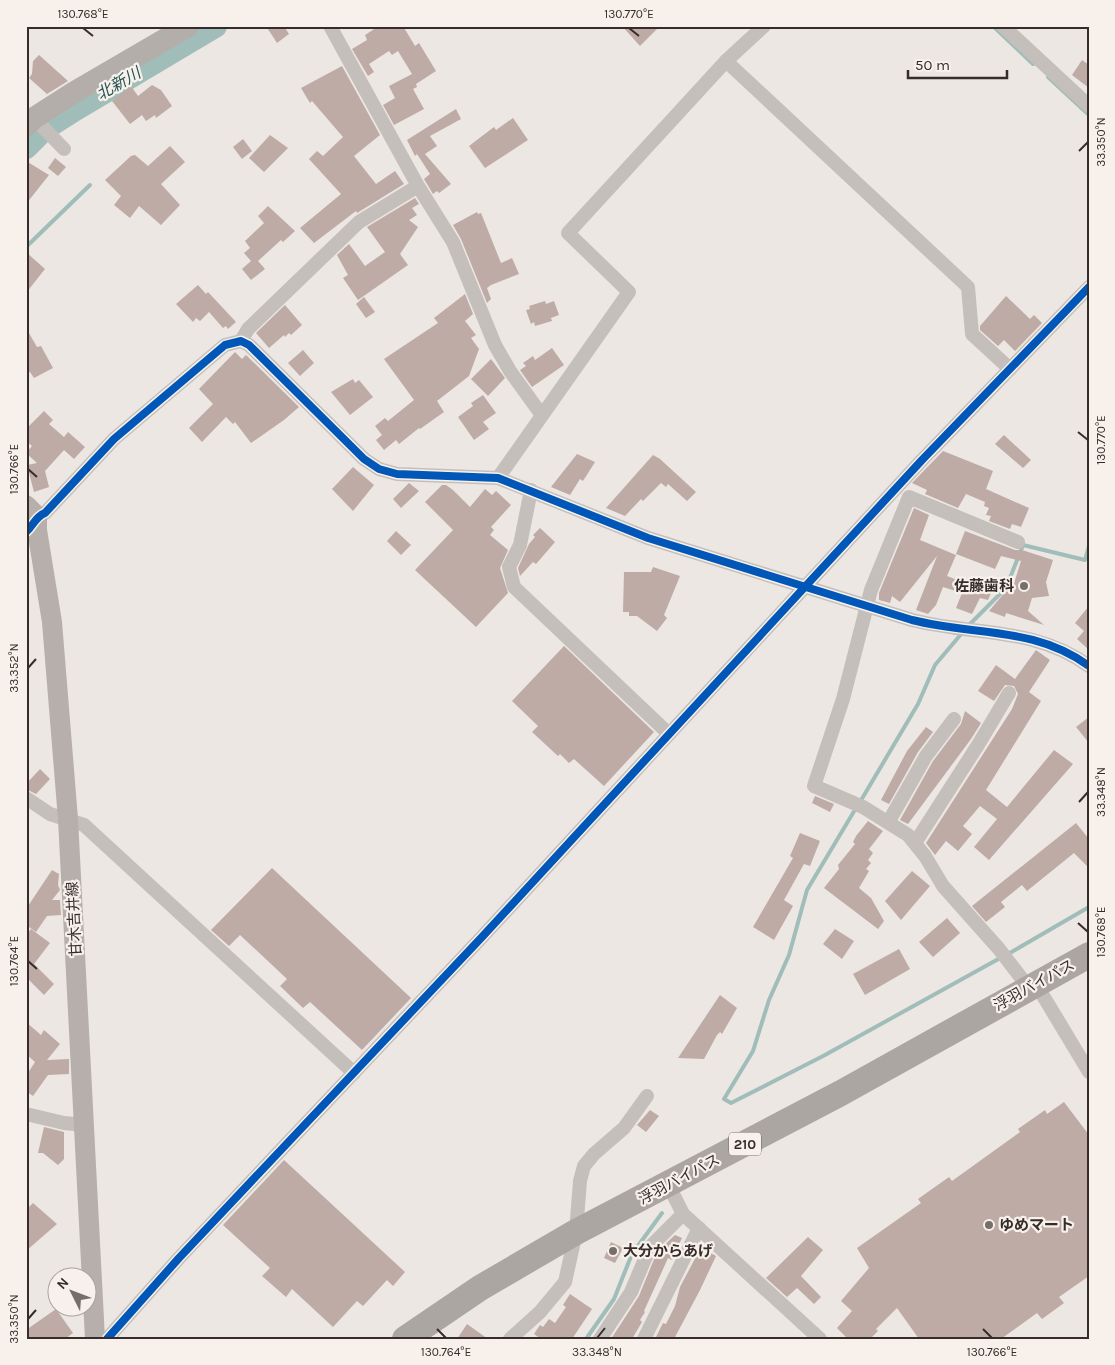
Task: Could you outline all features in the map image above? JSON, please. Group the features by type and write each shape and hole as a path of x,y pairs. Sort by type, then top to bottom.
{"highway":[{"name":"浮羽バイパス","path":"405,1339 480,1288 576,1232 860,1082 1089,955"}],"main road":[{"path":"33,122 188,26"},
{"name":"甘木吉井線","path":"32,511 37,530 52,622 68,818 95,1339"}],"street":[{"path":"330,26 418,186 453,242 495,345 510,371 541,414"},
{"path":"498,478 541,414 629,292 568,233 726,61 764,26"},
{"path":"1002,26 1089,106"},
{"path":"726,61 968,287 972,334 1010,370"},
{"path":"33,122 64,149"},
{"path":"26,532 32,527 32,511 45,512 114,439 226,346 242,341 248,329 359,222 418,186"},
{"path":"107,1339 180,1258 807,587 922,460 1089,287"},
{"path":"242,341 249,345 364,459 379,469 397,474 498,478 648,538 866,607 936,626 1024,636 1047,642 1067,651 1089,666"},
{"path":"531,490 520,545 509,567 514,587 670,734"},
{"path":"1018,542 909,497 866,607 843,699 814,786 859,805 889,821 908,835 925,856 943,886 1033,986 1089,1072"},
{"path":"914,843 978,746 1008,693"},
{"path":"889,821 926,756 954,719"},
{"path":"26,798 50,814 68,818 84,825 354,1073"},
{"path":"510,1339 540,1312 565,1282 576,1232 580,1181 584,1166 594,1154 624,1128 647,1096"},
{"path":"26,1114 64,1123 84,1125"},
{"path":"668,1184 682,1214 820,1339"},
{"path":"600,1339 631,1292 650,1247 682,1214"},
{"path":"644,1339 699,1228"}],"building":[{"path":"266,26 284,26 289,34 277,43"},
{"path":"379,26 403,26 415,46 419,43 436,71 416,84 417,87 413,89 424,109 394,125 383,105 395,98 389,86 412,74 398,51 392,55 389,51 369,64 374,72 368,76 352,49 367,40 365,35"},
{"path":"622,26 660,26 640,46"},
{"path":"39,55 68,81 47,94 29,78 32,74 33,61"},
{"path":"1082,60 1089,65 1089,88 1072,75"},
{"path":"342,66 380,135 354,156 376,184 395,171 404,184 357,213 356,211 314,243 300,228 341,194 309,159 317,151 323,156 343,137 312,101 310,103 301,88"},
{"path":"152,85 161,90 172,106 156,118 155,115 146,121 142,115 130,124 112,101 131,86 138,96"},
{"path":"456,109 461,119 430,136 437,146 425,154 451,184 439,193 437,191 433,194 424,179 430,174 417,154 415,156 407,140"},
{"path":"513,118 528,140 485,168 469,146 494,127 496,130"},
{"path":"270,135 288,148 264,172 249,158"},
{"path":"243,139 252,151 242,159 233,147"},
{"path":"170,146 185,162 161,184 180,205 161,225 139,206 130,218 114,205 121,196 105,180 131,156 135,155 148,166"},
{"path":"55,158 66,167 58,176 48,168"},
{"path":"26,161 49,175 26,204"},
{"path":"415,198 419,204 412,208 417,215 409,220 418,227 400,254 408,265 358,300 343,278 348,275 337,255 349,244 365,266 385,252 367,227"},
{"path":"268,206 295,231 283,242 281,240 258,261 265,269 251,280 242,269 251,261 244,253 250,248 245,241 264,223 258,216"},
{"path":"477,212 478,214 481,213 501,263 512,258 519,274 487,288 491,299 487,303 461,239 453,225"},
{"path":"26,252 45,269 26,293"},
{"path":"198,285 206,294 208,292 236,322 228,329 226,326 223,328 209,312 200,321 196,318 193,322 176,304"},
{"path":"465,294 473,314 465,321 476,335 471,338 479,349 469,376 437,401 444,412 399,444 396,440 384,450 376,440 382,435 375,426 385,418 388,421 414,400 384,359 438,323 434,318"},
{"path":"1006,296 1030,319 1034,315 1042,323 1015,351 1004,340 998,346 980,330 980,326"},
{"path":"364,297 375,312 366,318 356,304"},
{"path":"545,301 546,304 554,301 559,315 551,318 552,321 535,326 534,322 531,324 526,310 530,309 529,306"},
{"path":"285,305 302,325 291,335 289,333 285,337 284,335 269,348 256,333"},
{"path":"26,328 37,347 41,346 53,368 34,378 30,372 26,374"},
{"path":"552,348 564,365 532,387 520,370 526,366 523,363 533,356 535,360"},
{"path":"303,350 314,363 300,376 288,363"},
{"path":"235,352 242,359 246,355 299,407 251,443 235,422 233,424 226,417 202,442 189,428 213,404 199,389"},
{"path":"491,359 505,378 488,396 471,379"},
{"path":"353,379 355,383 359,380 373,397 350,415 331,392"},
{"path":"483,395 496,413 483,422 489,429 474,440 458,417 473,406 471,403"},
{"path":"44,411 53,420 49,424 64,437 68,432 85,447 74,459 64,450 45,471 49,487 34,492 27,465 37,463 26,453 32,446 26,441 26,429"},
{"path":"1004,435 1031,460 1023,468 995,444"},
{"path":"943,451 993,471 986,489 1029,508 1021,527 1012,524 1010,529 989,521 991,516 986,515 989,508 984,506 985,502 966,494 958,508 925,494 927,490 912,483"},
{"path":"577,454 595,462 583,481 580,479 570,495 551,487"},
{"path":"653,455 660,459 696,492 687,501 668,484 666,487 661,483 643,501 641,499 625,516 606,508"},
{"path":"353,467 374,485 353,511 332,489"},
{"path":"409,483 419,491 401,508 393,499"},
{"path":"442,485 446,485 453,490 470,507 485,489 492,495 496,491 511,505 491,527 494,530 490,535 508,550 500,568 508,593 476,627 415,570 453,530 425,502"},
{"path":"914,508 929,515 920,540 956,555 947,576 991,593 988,600 980,598 972,614 956,608 962,593 943,587 936,605 928,614 916,610 937,556 900,602 892,596 890,603 879,600 879,593"},
{"path":"540,528 555,542 536,564 533,562 520,576 518,568 529,544 535,537 533,535"},
{"path":"396,531 411,545 401,555 387,541"},
{"path":"965,531 1015,550 1022,550 1053,560 1046,582 1049,596 1032,598 1028,611 1044,625 1006,613 1005,617 989,611 1006,591 1011,593 1021,561 1001,556 995,569 956,554"},
{"path":"653,567 680,576 664,615 667,618 657,631 637,616 629,616 629,612 623,612 624,572 651,572"},
{"path":"1089,606 1089,650 1077,639 1084,631 1075,623"},
{"path":"564,646 654,732 604,786 574,759 569,763 560,754 558,756 532,732 538,726 512,701"},
{"path":"1036,650 1050,660 1029,692 1041,701 986,790 1007,807 1054,750 1073,764 989,860 974,847 997,819 980,806 963,826 972,834 958,851 946,841 935,855 926,843 1012,709 1018,694 1014,686 1005,685 994,701 978,691 996,665 1015,679"},
{"path":"965,711 981,723 908,824 900,820 933,761 961,724"},
{"path":"1089,717 1089,743 1076,727"},
{"path":"926,727 933,732 918,752 889,804 881,800 907,751"},
{"path":"40,769 50,779 36,794 26,789 26,784"},
{"path":"815,796 834,804 830,812 812,803"},
{"path":"868,821 883,831 869,849 873,853 868,860 871,863 866,869 869,871 859,888 871,898 884,921 878,929 824,888 839,869 838,865 855,844 853,842 856,836"},
{"path":"1076,823 1089,839 1089,868 1074,853 1027,891 1022,885 1001,902 1005,907 986,922 972,906"},
{"path":"800,833 820,841 810,866 804,864 784,900 793,906 774,940 753,927 793,858 790,856"},
{"path":"272,868 411,998 362,1050 310,1002 303,1008 280,986 287,979 240,935 229,946 211,930"},
{"path":"52,870 59,874 58,885 60,890 52,900 60,900 61,915 47,916 36,932 26,925 26,909"},
{"path":"912,871 930,886 901,920 885,901"},
{"path":"947,918 960,933 933,957 919,942"},
{"path":"31,929 50,943 34,964 54,984 44,995 26,977 26,935"},
{"path":"835,929 854,941 842,959 823,944"},
{"path":"899,949 910,969 865,995 853,974"},
{"path":"720,995 737,1008 722,1034 720,1032 717,1035 704,1059 678,1058"},
{"path":"26,1022 41,1035 44,1030 60,1044 47,1060 69,1059 69,1074 48,1075 33,1096 26,1091 26,1076 35,1062 26,1054"},
{"name":"ゆめマート","path":"1064,1102 1089,1135 1089,1276 1059,1297 1064,1303 1042,1319 1037,1313 1001,1339 919,1339 897,1308 876,1329 878,1331 870,1339 848,1339 837,1328 852,1311 841,1301 869,1268 857,1248 921,1203 918,1199 949,1177 952,1181 1020,1132 1018,1129 1045,1110 1047,1114"},
{"path":"650,1110 659,1116 646,1132 637,1125"},
{"path":"44,1127 64,1132 64,1159 58,1165 43,1153 38,1153"},
{"path":"284,1160 405,1272 393,1286 387,1280 363,1306 357,1301 333,1327 292,1289 286,1297 262,1276 270,1268 223,1225"},
{"path":"33,1203 57,1224 26,1251 26,1210"},
{"path":"675,1235 682,1238 672,1260 668,1258 640,1320 642,1322 632,1339 611,1339 639,1296 657,1252"},
{"path":"808,1237 823,1250 801,1276 821,1297 814,1304 797,1288 787,1297 766,1278"},
{"name":"大分からあげ","path":"611,1242 623,1248 615,1263 604,1258"},
{"path":"699,1251 705,1254 707,1251 716,1256 700,1290 674,1339 655,1339 663,1323 666,1324 675,1306 680,1287"},
{"path":"570,1294 592,1309 572,1339 541,1339 534,1334 540,1325 543,1327 549,1319 555,1323 566,1307 563,1305"},
{"path":"48,1315 48,1318 62,1318 73,1333 65,1339 26,1339 26,1330"},
{"path":"467,1324 488,1339 457,1339"}],"waterway":[{"name":"北新川","path":"26,147 45,128 215,26"},
{"path":"993,26 1033,64"},
{"path":"1048,77 1089,115"},
{"path":"26,247 90,185"},
{"path":"968,626 1006,588 1023,545 1085,560 1089,546"},
{"path":"860,802 918,704 935,665 962,633"},
{"path":"856,808 807,890 789,955 769,1000 753,1051 724,1099 731,1103 825,1055 1002,957"},
{"path":"1008,954 1089,907"},
{"path":"586,1339 614,1299 632,1254 662,1213"}],"cycle path":[{"path":"107,1339 179,1258 482,937 922,460 1089,287"},
{"path":"26,532 114,439 225,345 241,341 249,345 364,459 379,469 397,474 498,478 648,538 912,620 1004,634 1047,644 1068,653 1089,666"}],"place":[{"name":"佐藤歯科","path":"1024,586"},
{"name":"ゆめマート","path":"989,1225"},
{"name":"大分からあげ","path":"613,1251"}]}
